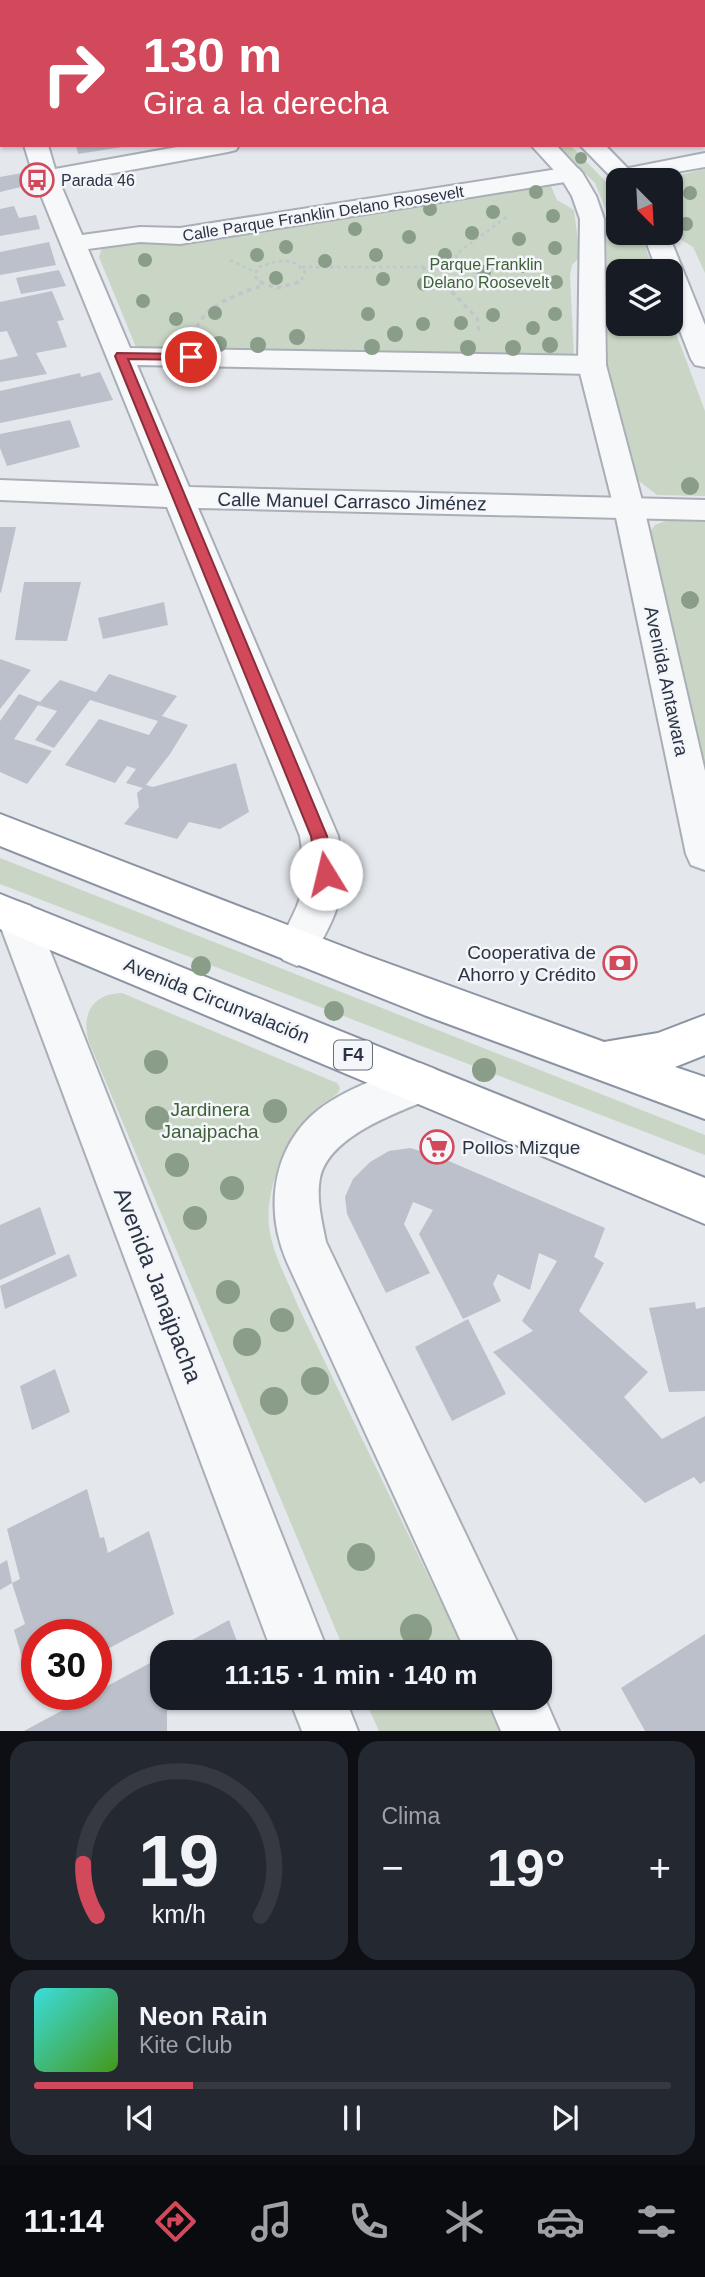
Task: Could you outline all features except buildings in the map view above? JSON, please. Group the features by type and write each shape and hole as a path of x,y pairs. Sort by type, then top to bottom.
{"highway":[{"path":"0,830 297,948 599,1062 705,1098"},
{"name":"Avenida Circunvalación","path":"8,915 705,1201"},
{"path":"599,1062 640,1058 687,1045 705,1034"}],"street":[{"path":"37,147 46,178 319,836 326,874 321,907 297,948"},
{"path":"46,178 217,147"},
{"name":"Avenida Antawara","path":"544,147 571,174 584,196 592,219 592,365 629,508 705,855"},
{"path":"593,147 615,168"},
{"path":"669,168 705,160"},
{"name":"Calle Parque Franklin Delano Roosevelt","path":"74,244 133,233 153,232 180,236 571,174"},
{"path":"660,245 705,357"},
{"path":"121,356 592,365"},
{"name":"Calle Manuel Carrasco Jiménez","path":"0,490 705,510"},
{"name":"Avenida Janajpacha","path":"8,915 295,1640"},
{"path":"420,1083 370,1103 341,1119 310,1146 298,1176 296,1204 303,1246 488,1640"},
{"path":"322,1710 330,1731"},
{"path":"521,1710 531,1731"}],"path":[{"path":"502,364 478,331 477,318 451,291 453,284 463,275 456,265 456,254 516,211"},
{"path":"302,268 304,276 296,284 281,288 265,285 256,277 255,272 262,264 284,260 302,268 426,267 436,262 456,265"},
{"path":"426,267 422,274 428,281 440,285 453,284"},
{"path":"213,357 196,331 198,322 209,310 265,285"}],"green space":[{"path":"559,147 572,147 606,182 606,210 595,183"},
{"path":"705,169 705,273 693,247 683,241 683,174"},
{"name":"Parque Franklin Delano Roosevelt","path":"550,184 557,200 574,210 580,257 572,265 570,276 574,357 136,347 99,257 102,248 109,242"},
{"path":"606,245 644,245 650,259 607,259"},
{"path":"608,336 677,336 705,411 705,496 657,495 634,477 623,453 608,367"},
{"path":"668,520 705,522 705,791 648,534 655,525"},
{"path":"0,858 705,1135 705,1155 0,884"},
{"name":"Jardinera Janajpacha","path":"122,993 337,1083 340,1088 338,1093 309,1118 282,1160 271,1192 271,1236 298,1306 459,1640 340,1640 89,1042 87,1023 91,1007 103,997"},
{"path":"369,1710 493,1710 503,1731 379,1731"}],"place":[{"name":"Parada 46","path":"37,180"},
{"name":"Cooperativa de Ahorro y Crédito","path":"620,963"},
{"name":"Pollos Mizque","path":"437,1147"}],"route":[{"path":"191,357 121,356 319,836 326,874"}]}
